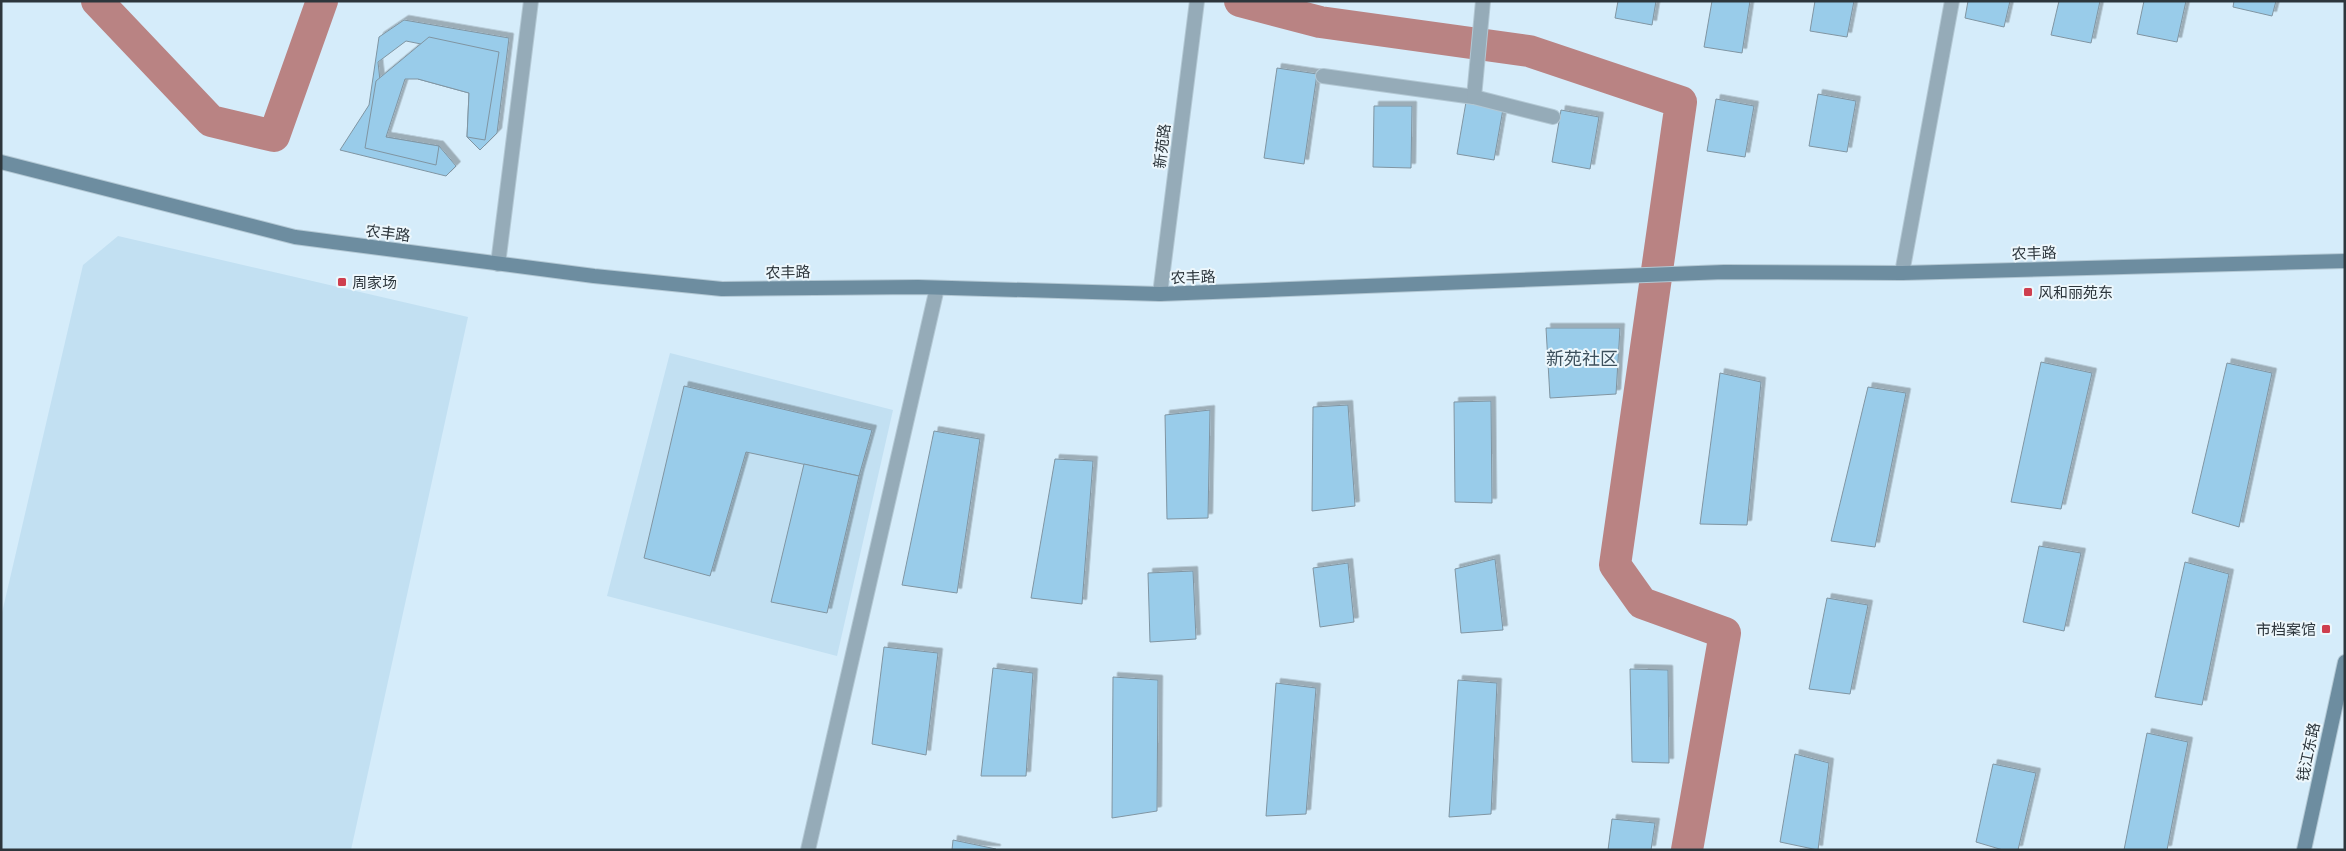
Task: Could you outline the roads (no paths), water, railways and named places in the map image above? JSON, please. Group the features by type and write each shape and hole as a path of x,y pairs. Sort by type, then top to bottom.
{"main road":[{"name":"农丰路","path":"1,162 295,237 498,264 722,289 937,288 1160,294 1588,279 1724,272 1902,272 2345,261"},
{"name":"钱江东路","path":"2304,850 2345,662"}],"street":[{"path":"498,264 531,1"},
{"name":"新苑路","path":"1160,294 1197,1"},
{"path":"1474,97 1483,1"},
{"path":"1902,272 1952,1"},
{"path":"1323,76 1474,97 1553,117"},
{"path":"808,850 937,288"}],"waterway":[{"path":"97,1 211,121 274,136 322,1"},
{"path":"1240,1 1320,22 1529,51 1681,102 1615,565 1642,603 1725,633 1687,850"}],"place":[{"name":"周家场","path":"342,282"},
{"name":"风和丽苑东","path":"2028,292"},
{"name":"市档案馆","path":"2326,629"}],"district":[{"name":"新苑社区","path":"1582,358"}]}
